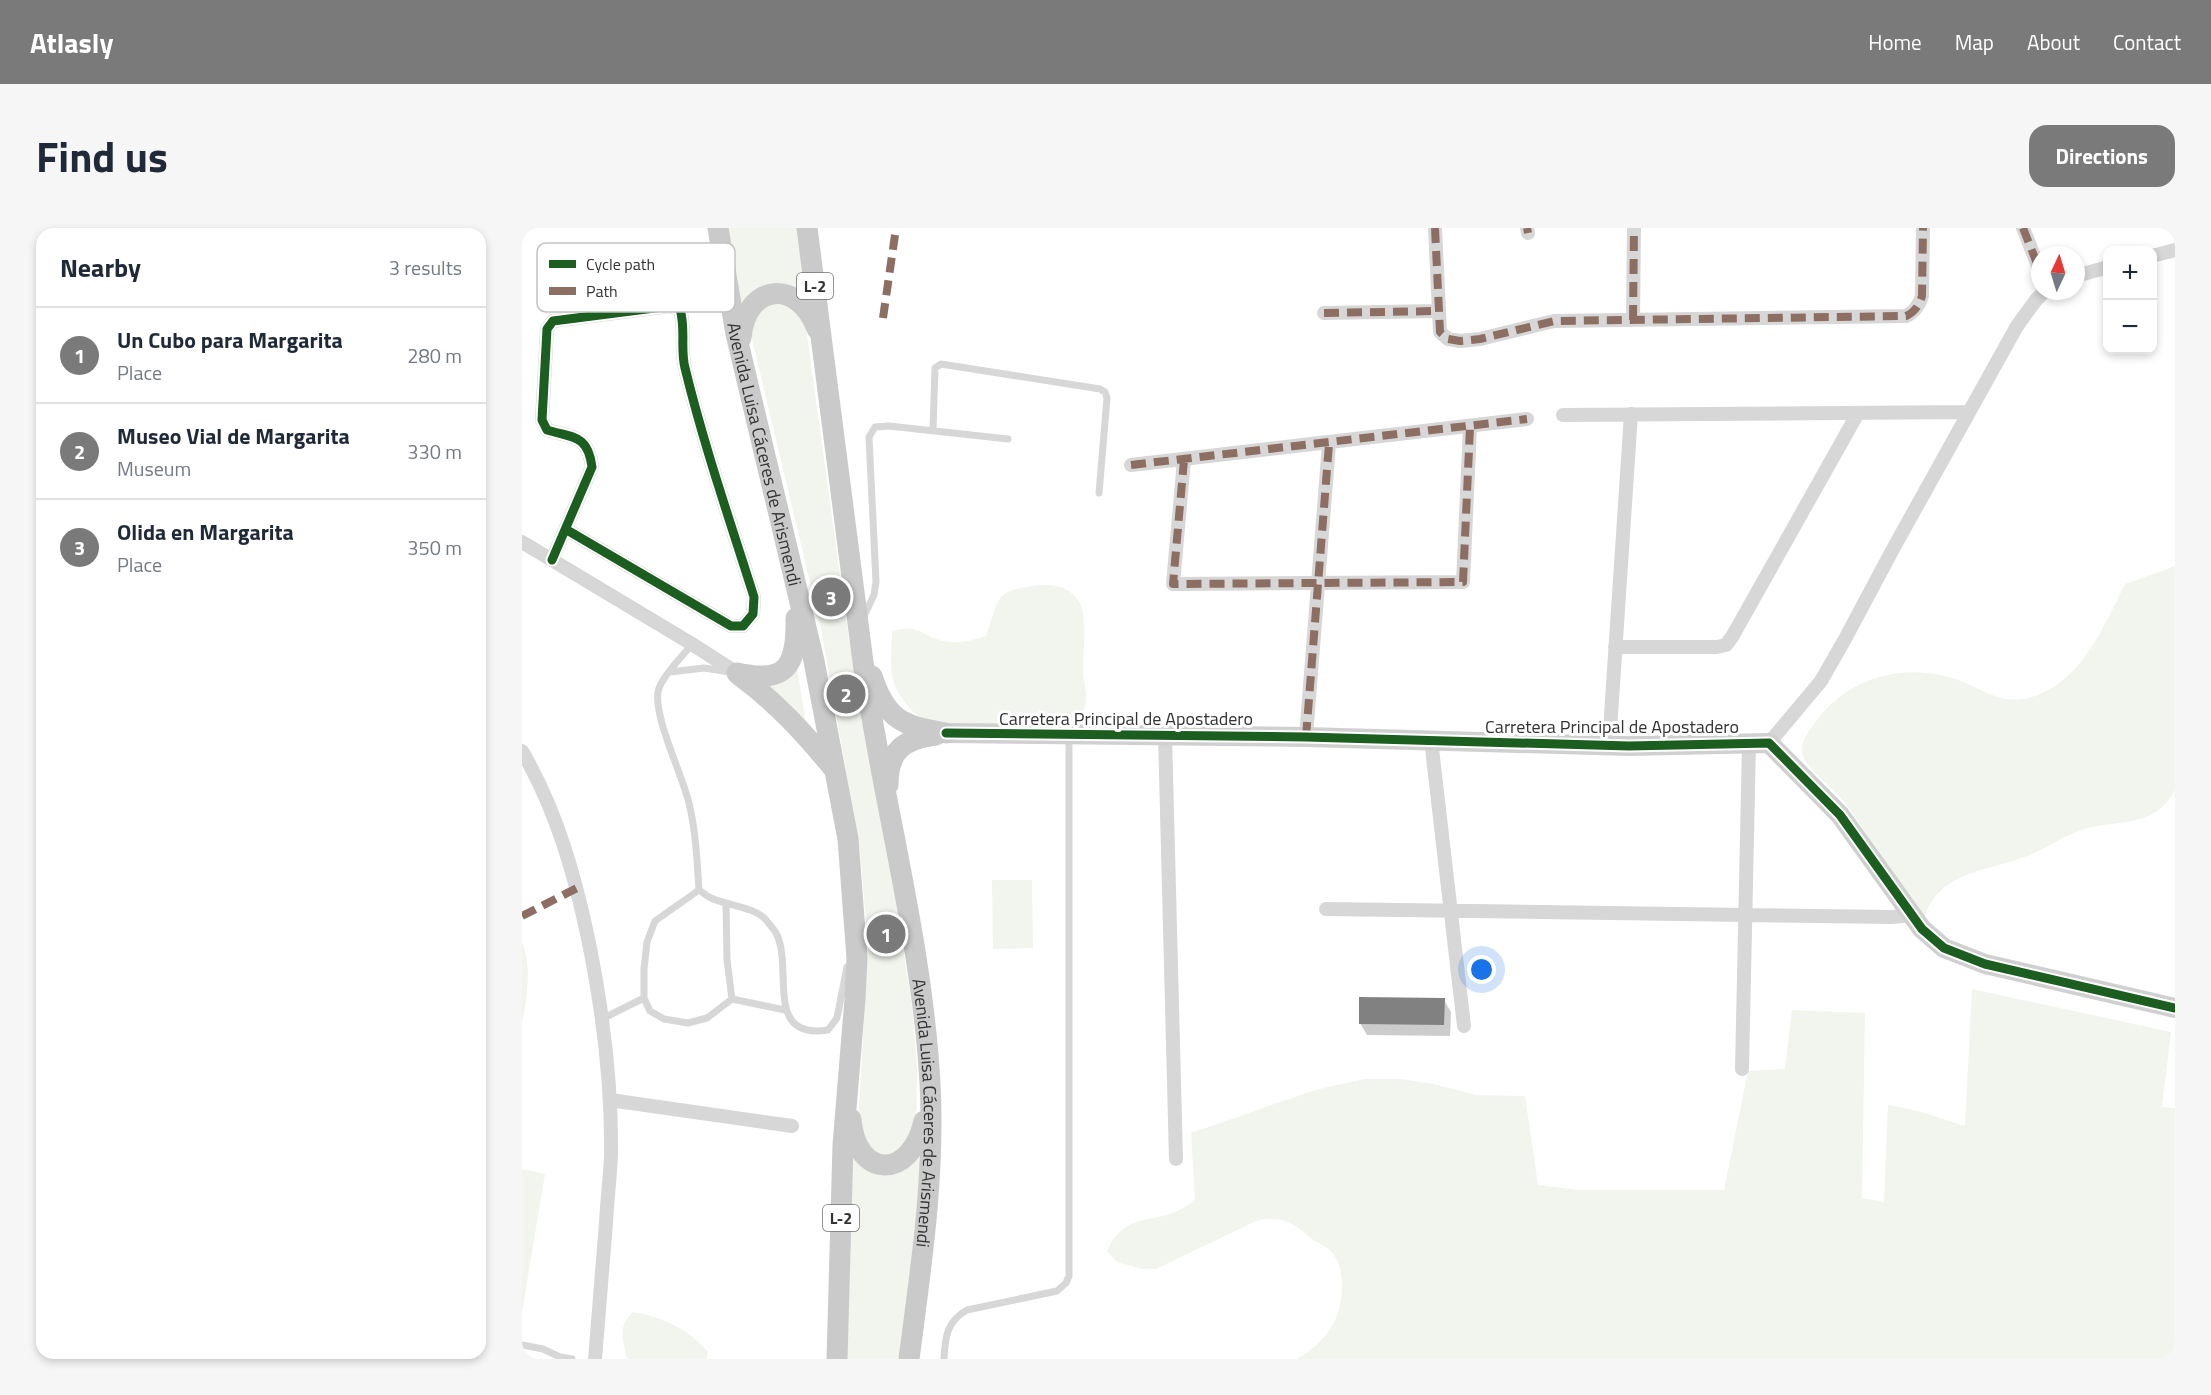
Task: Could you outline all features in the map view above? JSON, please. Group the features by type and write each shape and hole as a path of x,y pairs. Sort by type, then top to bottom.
{"main road":[{"name":"Avenida Luisa Cáceres de Arismendi","path":"718,228 721,243"},
{"name":"Avenida Luisa Cáceres de Arismendi","path":"807,228 870,716 923,1011 930,1082 928,1221 909,1359"},
{"path":"741,357 742,323 747,311 755,302 767,295 789,296 799,301 810,312 823,344"},
{"name":"Avenida Luisa Cáceres de Arismendi","path":"733,312 741,357 814,661 848,839 856,923 855,999 843,1145 837,1359"},
{"path":"736,673 757,678 771,676 786,667 794,656 795,580"},
{"path":"859,634 874,684 892,715 915,728 946,734"},
{"path":"736,673 785,712 836,772"},
{"path":"887,803 888,776 894,753 904,743 920,737 946,734"},
{"path":"848,1076 855,1144 863,1155 886,1165 908,1156 916,1146 926,1112 930,1082"}],"street":[{"path":"1435,228 1440,332 1448,339 1460,341 1480,339 1554,321 1906,316 1919,305 1923,296 1923,228"},
{"path":"1634,228 1634,320"},
{"path":"2023,228 2031,248"},
{"path":"2157,255 2175,250"},
{"path":"2085,273 2103,268"},
{"path":"2036,300 2016,326 1826,672 1769,743 1840,815 1912,915 1923,929 1944,948 1985,964 2175,1008"},
{"path":"1324,313 1438,311"},
{"path":"552,560 567,530 592,467 590,452 580,440 547,430 542,420 547,329 552,321 623,312"},
{"path":"567,530 731,626 743,626 753,614 754,597 704,440 684,365 684,321 682,312"},
{"path":"1563,415 1969,412"},
{"path":"1616,647 1717,647 1726,645 1858,413"},
{"path":"1609,746 1631,414"},
{"path":"1131,465 1329,444 1527,419"},
{"path":"1184,460 1173,584 1463,582 1470,427"},
{"path":"1306,736 1329,444"},
{"path":"522,542 736,673"},
{"name":"Carretera Principal de Apostadero","path":"946,734 1306,736 1609,746 1769,743"},
{"path":"1165,735 1176,1159"},
{"path":"1431,740 1464,1026"},
{"path":"1742,1069 1749,744"},
{"path":"522,751 537,777 559,829 577,888 602,1019 610,1100 611,1156 595,1359"},
{"path":"1326,909 1892,917 1912,915"},
{"path":"610,1100 792,1126"}],"lane":[{"path":"933,431 935,368 941,364 1100,389 1105,392 1107,398 1099,494"},
{"path":"859,634 874,595 876,582 868,437 875,427 889,426 1008,440"},
{"path":"692,644 659,684 658,703 694,828 699,890"},
{"path":"670,672 704,668 736,673"},
{"path":"944,1359 949,1326 955,1317 967,1310 1057,1291 1069,1275 1069,734"},
{"path":"699,890 711,898 764,917 777,934 782,956 785,1010 795,1026 813,1032 828,1030 837,1018 856,923"},
{"path":"699,890 655,921 647,942 644,969 644,998 650,1011 664,1019 688,1023 707,1018 732,999 785,1010"},
{"path":"726,903 727,960 732,999"},
{"path":"602,1019 644,998"},
{"path":"522,1345 543,1348 560,1357 572,1359"}],"shaded area":[{"path":"728,228 800,228 808,295 794,288 741,306 735,270 735,243 730,243"},
{"path":"776,301 795,307 806,328 849,640 891,869 912,1007 917,1067 916,1126 899,1155 873,1155 858,1128 868,946 860,851 821,628 752,339 756,316"},
{"path":"2175,566 2175,790 2166,803 2146,817 2082,830 2017,860 1955,880 1932,901 1925,916 1915,914 1855,816 1805,760 1803,744 1817,720 1845,693 1879,677 1898,673 1936,674 2007,699 2028,698 2046,691 2062,681 2088,653 2125,584"},
{"path":"1041,585 1056,586 1066,590 1078,600 1081,607 1084,625 1083,673 1086,700 1083,712 1076,721 1066,730 986,728 942,723 913,712 900,695 892,676 892,631 915,630 948,642 981,638 986,636 1001,597 1014,590"},
{"path":"797,668 806,723 759,684"},
{"path":"992,880 1032,880 1033,948 993,949"},
{"path":"522,943 528,971 522,1022"},
{"path":"1972,989 2171,1032 2162,1107 2175,1108 2175,1359 1297,1359 1316,1345 1330,1329 1339,1309 1342,1285 1340,1267 1334,1254 1293,1224 1275,1219 1258,1220 1156,1269 1142,1269 1117,1262 1107,1251 1115,1237 1125,1228 1171,1214 1195,1199 1191,1133 1315,1090 1364,1079 1401,1079 1434,1084 1476,1095 1525,1096 1538,1185 1578,1190 1724,1190 1748,1071 1785,1069 1792,1010 1865,1013 1862,1198 1884,1202 1888,1105 1918,1111 1965,1126"},
{"path":"850,1156 907,1167 922,1156 901,1359 844,1359"},
{"path":"522,1169 545,1174 522,1312"},
{"path":"633,1312 654,1317 684,1331 708,1352 707,1359 627,1359 622,1334 625,1323"}],"building":[{"path":"1359,997 1445,998 1444,1025 1359,1024"}],"marked path":[{"path":"883,318 896,228"},
{"path":"1435,228 1440,332 1448,339 1460,341 1480,339 1554,321 1906,316 1916,308 1922,296 1923,228"},
{"path":"1527,228 1528,233"},
{"path":"1633,320 1634,228"},
{"path":"2023,228 2031,248"},
{"path":"1324,313 1438,311"},
{"path":"1131,465 1527,419"},
{"path":"1184,460 1173,584 1463,582 1470,427"},
{"path":"1306,737 1329,444"},
{"path":"522,916 577,888"}],"cycle path":[{"path":"552,560 592,467 583,443 572,437 547,430 542,420 547,329 553,321 623,312"},
{"path":"567,530 731,626 743,626 753,614 754,597 709,455 685,368 681,312"},
{"path":"946,733 1306,737 1629,746 1769,743 1840,815 1922,929 1944,948 1985,964 2175,1008"}],"place":[{"name":"Olida en Margarita","path":"831,597"},
{"name":"Museo Vial de Margarita","path":"846,694"},
{"name":"Un Cubo para Margarita","path":"886,934"}]}
